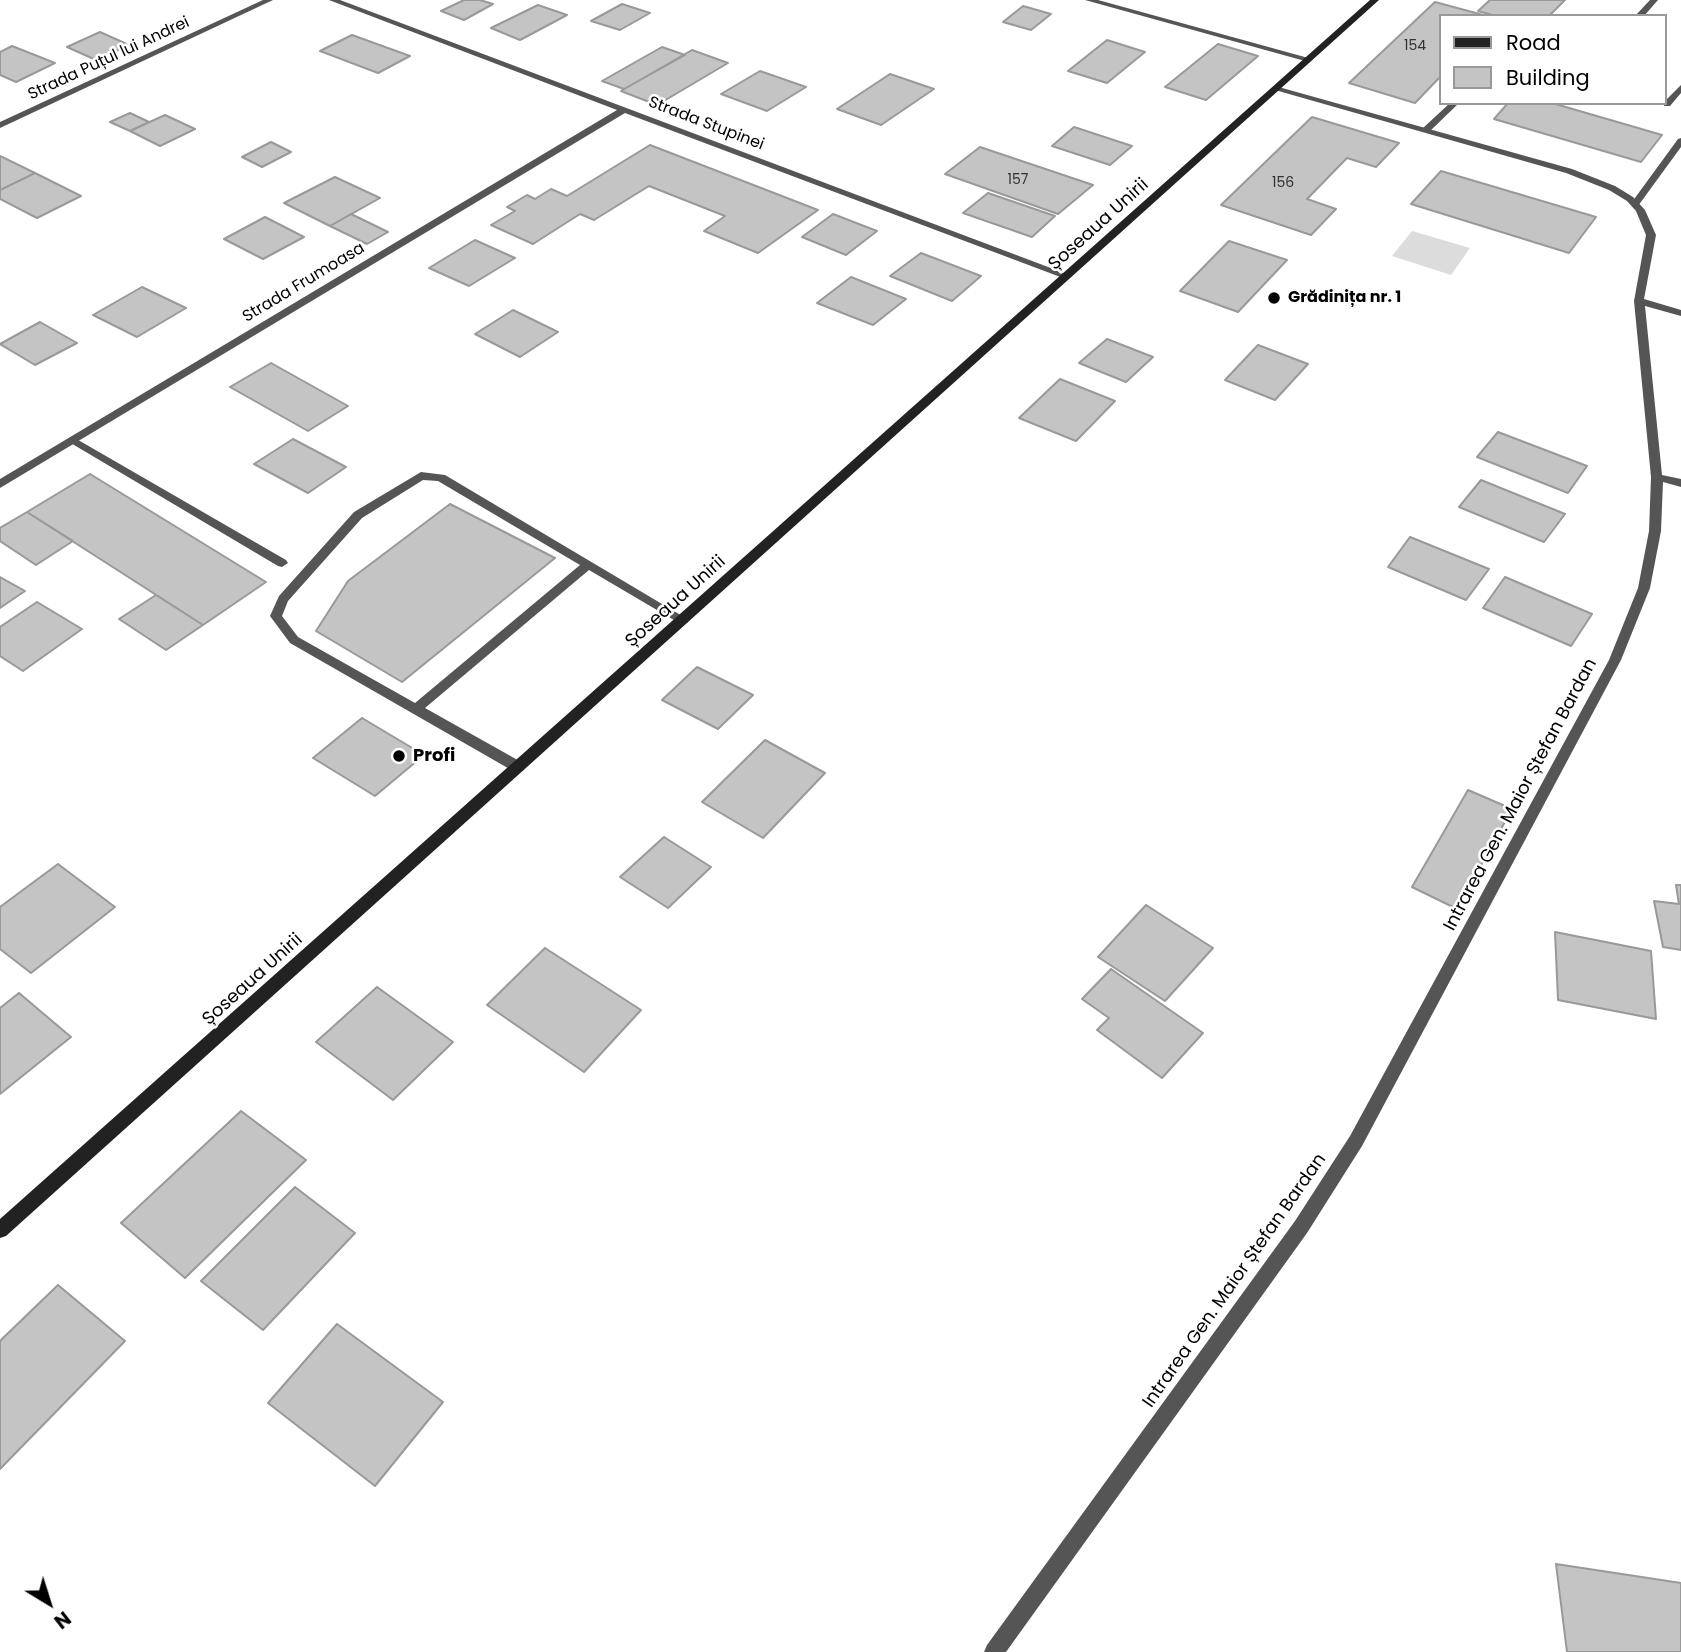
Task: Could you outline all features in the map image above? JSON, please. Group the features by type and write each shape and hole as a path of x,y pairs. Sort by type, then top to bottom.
{"main road":[{"name":"Șoseaua Unirii","path":"0,1230 1375,0"}],"street":[{"name":"Strada Puțul lui Andrei","path":"0,125 269,0"},
{"name":"Strada Stupinei","path":"333,0 1067,276"},
{"path":"1089,0 1308,60"},
{"path":"1641,14 1654,0"},
{"path":"1278,88 1569,171 1612,188 1635,204 1681,141"},
{"path":"1667,102 1681,88"},
{"path":"1667,104 1679,107"},
{"path":"1426,130 1453,105"},
{"name":"Strada Frumoasa","path":"0,484 623,110"},
{"name":"Intrarea Gen. Maior Ștefan Bardan","path":"994,1652 1301,1227 1356,1141 1615,660 1644,588 1655,531 1657,477 1639,301 1651,235 1648,223 1635,204"},
{"path":"1639,301 1681,313"},
{"path":"73,440 282,563"},
{"path":"519,766 294,640 276,616 283,599 358,515 421,476 441,478 683,620"},
{"path":"1657,477 1681,483"},
{"path":"416,709 588,564"}],"shaded area":[{"path":"1412,231 1470,248 1451,275 1392,256"}],"building":[{"path":"464,0 480,0 493,4 464,20 441,11"},
{"path":"1490,0 1565,0 1551,14 1489,14 1478,11"},
{"path":"1435,2 1480,14 1440,14 1440,77 1415,103 1349,83"},
{"path":"622,4 650,13 620,30 591,21"},
{"path":"538,5 567,15 520,40 491,28"},
{"path":"1023,6 1051,14 1031,30 1003,22"},
{"path":"100,32 129,45 96,60 67,47"},
{"path":"352,35 410,56 378,73 320,51"},
{"path":"1107,40 1145,52 1107,83 1068,71"},
{"path":"1218,44 1258,56 1206,100 1165,87"},
{"path":"12,46 55,63 16,82 0,75 0,52"},
{"path":"662,47 685,55 624,89 602,81"},
{"path":"692,50 728,63 657,105 621,91"},
{"path":"760,71 806,87 767,111 721,94"},
{"path":"890,74 934,89 881,125 837,109"},
{"path":"1506,105 1559,105 1662,135 1641,162 1494,119"},
{"path":"130,113 149,122 130,131 110,122"},
{"path":"165,115 195,129 160,146 130,131"},
{"path":"1312,117 1399,143 1376,167 1347,158 1307,199 1336,209 1311,235 1221,205"},
{"path":"1074,127 1132,146 1110,165 1052,146"},
{"path":"271,142 291,152 262,167 242,157"},
{"path":"650,145 818,210 758,253 704,231 725,216 649,186 594,220 580,214 533,244 491,225 515,211 507,207 527,195 535,199 551,189 567,196"},
{"path":"980,147 1093,185 1058,214 945,174"},
{"path":"0,156 35,173 0,190"},
{"path":"1441,171 1596,217 1569,253 1411,204"},
{"path":"35,173 81,196 37,218 0,199 0,190"},
{"path":"335,177 380,198 330,226 284,203"},
{"path":"988,193 1055,216 1032,237 963,213"},
{"path":"351,214 388,232 367,244 330,226"},
{"path":"833,214 877,231 846,255 802,237"},
{"path":"265,217 304,237 263,259 224,239"},
{"path":"475,240 515,258 469,286 429,268"},
{"path":"1229,241 1287,260 1238,312 1180,291"},
{"path":"921,253 981,276 952,301 890,276"},
{"path":"851,277 906,299 873,325 817,303"},
{"path":"142,287 186,308 137,337 93,315"},
{"path":"513,310 558,332 520,357 475,334"},
{"path":"40,322 77,343 35,365 0,344"},
{"path":"1107,339 1153,357 1126,382 1079,363"},
{"path":"1258,345 1308,364 1275,400 1225,380"},
{"path":"271,363 348,406 308,431 230,387"},
{"path":"1060,379 1115,401 1076,441 1019,418"},
{"path":"1498,432 1587,466 1568,493 1477,457"},
{"path":"293,439 346,467 308,493 254,464"},
{"path":"90,474 266,582 203,625 27,512"},
{"path":"1481,480 1565,514 1544,542 1459,507"},
{"path":"450,504 555,558 402,682 316,631 348,581"},
{"path":"27,512 73,541 36,565 0,541 0,528"},
{"path":"1410,537 1489,569 1466,600 1388,567"},
{"path":"0,577 25,591 0,608"},
{"path":"1505,577 1592,614 1571,646 1483,608"},
{"path":"156,595 203,625 166,650 119,619"},
{"path":"37,602 82,629 23,671 0,656 0,627"},
{"path":"697,667 753,695 718,729 662,700"},
{"path":"362,718 424,755 375,796 313,758"},
{"path":"765,740 825,773 763,838 702,802"},
{"path":"1468,790 1512,809 1457,909 1412,887"},
{"path":"664,837 711,867 668,908 620,877"},
{"path":"58,864 115,907 31,973 0,949 0,907"},
{"path":"1676,885 1681,885 1681,950 1663,947 1654,901 1679,904"},
{"path":"1146,905 1213,948 1165,1001 1098,957"},
{"path":"1555,932 1651,951 1656,1019 1558,1000"},
{"path":"545,948 641,1010 584,1072 487,1005"},
{"path":"1111,969 1203,1033 1162,1078 1097,1030 1109,1018 1082,999"},
{"path":"377,987 453,1042 393,1100 316,1042"},
{"path":"19,993 71,1037 0,1094 0,1008"},
{"path":"241,1111 306,1160 185,1278 121,1223"},
{"path":"295,1187 355,1233 263,1330 201,1281"},
{"path":"58,1285 125,1341 0,1469 0,1341"},
{"path":"337,1324 443,1402 375,1486 268,1403"},
{"path":"1556,1564 1681,1583 1681,1652 1567,1652"}],"place":[{"name":"Grădinița nr. 1","path":"1274,298"},
{"name":"Profi","path":"399,756"}]}
